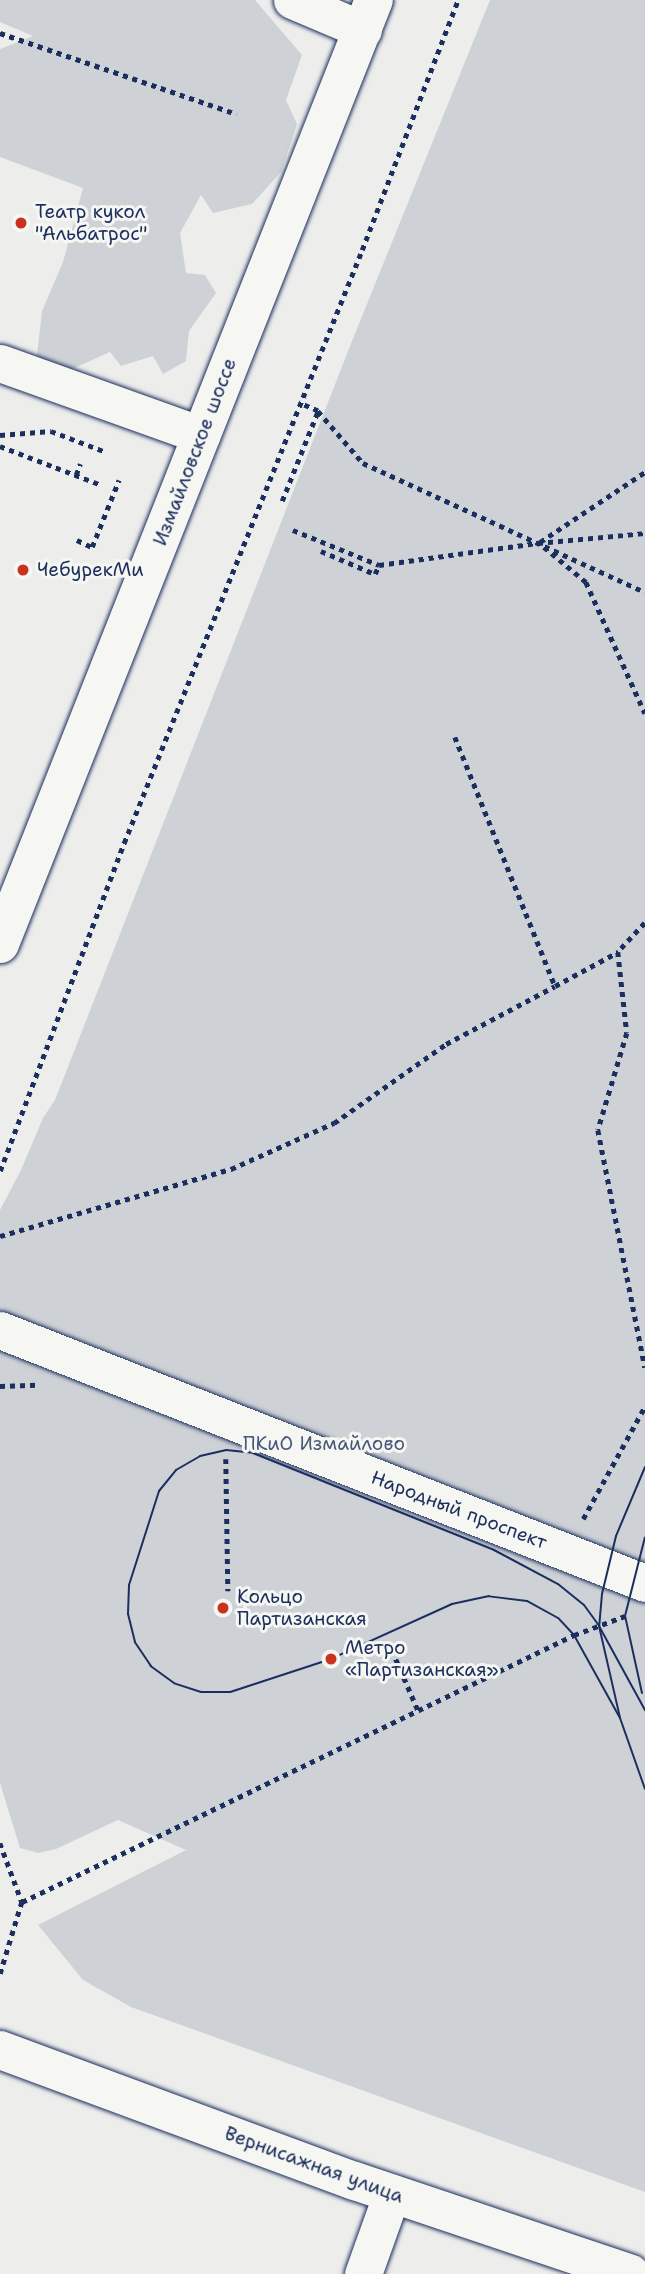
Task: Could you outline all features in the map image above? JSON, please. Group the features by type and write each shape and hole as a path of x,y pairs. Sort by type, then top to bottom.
{"main road":[{"name":"Измайловское шоссе","path":"0,944 369,15"},
{"name":"Вернисажная улица","path":"0,2050 392,2193 631,2274"}],"street":[{"path":"292,0 369,15"},
{"path":"0,363 201,435"},
{"name":"Народный проспект","path":"0,1330 645,1583"},
{"path":"363,2274 392,2193"}],"path":[{"path":"0,1171 124,843 362,250 458,0"},
{"path":"0,33 237,114"},
{"path":"299,403 318,411 363,463 645,592"},
{"path":"282,501 318,411"},
{"path":"0,435 51,431 106,452"},
{"path":"0,446 99,484"},
{"path":"76,475 80,464"},
{"path":"538,543 645,472"},
{"path":"77,540 92,547 119,480"},
{"path":"293,530 379,565 538,543 645,533"},
{"path":"538,543 586,582 645,713"},
{"path":"321,551 375,574 379,565"},
{"path":"455,737 555,986"},
{"path":"0,1236 231,1169 323,1128 446,1044 618,952 645,923"},
{"path":"618,952 627,1033 598,1130 645,1367"},
{"path":"565,1552 645,1406"},
{"path":"226,1419 228,1591"},
{"path":"22,1902 574,1635 625,1616 645,1583"},
{"path":"392,1650 419,1711"},
{"path":"0,1843 22,1902 0,1975"}],"green space":[{"path":"0,0 255,0 302,55 286,100 297,124 281,172 252,204 213,213 201,195 180,233 186,273 205,275 216,293 189,331 186,361 163,374 153,356 121,366 110,352 61,374 37,356 42,311 63,262 83,188 0,157 0,49 33,36 0,22"},
{"name":"ПКиО Измайлово","path":"490,0 645,0 645,2192 131,2007 83,1980 38,1925 186,1850 118,1820 56,1849 38,1853 20,1848 0,1783 0,1210 43,1118 55,1100 352,341"}],"tram line":[{"path":"620,1718 574,1635 558,1618 527,1601 489,1596 452,1604 331,1659 230,1692 201,1692 174,1683 151,1666 135,1642 128,1614 129,1585 159,1491 176,1470 200,1456 226,1450 253,1453 494,1550 558,1584 584,1605 599,1626 645,1710"},
{"path":"645,1467 616,1536 602,1594 599,1626 620,1718 645,1789"},
{"path":"642,1693 625,1616 645,1537"}],"place":[{"name":"Театр кукол \"Альбатрос\"","path":"21,223"},
{"name":"ЧебурекМи","path":"23,570"},
{"name":"Кольцо Партизанская","path":"223,1608"},
{"name":"Метро «Партизанская»","path":"331,1659"}]}
